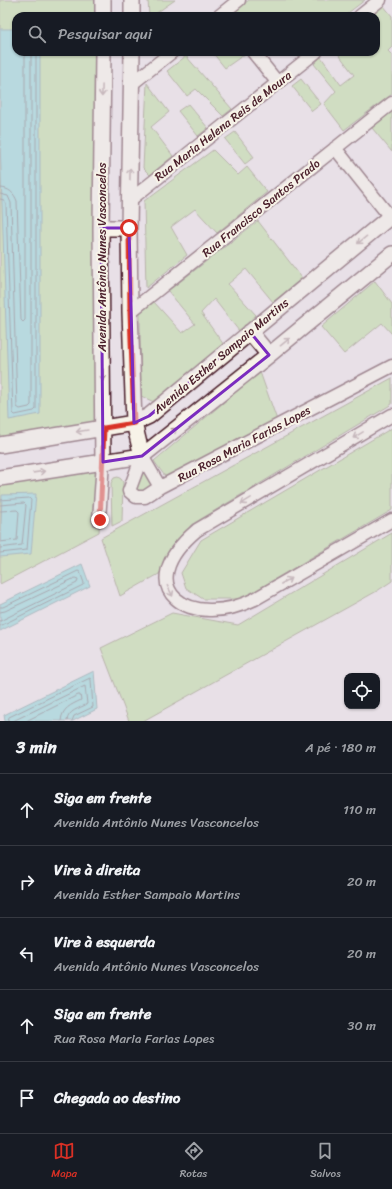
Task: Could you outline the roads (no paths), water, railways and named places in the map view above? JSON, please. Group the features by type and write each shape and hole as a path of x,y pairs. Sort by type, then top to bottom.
{"street":[{"path":"103,0 103,12"},
{"path":"132,0 132,12"},
{"path":"225,12 239,0"},
{"path":"365,12 380,0"},
{"name":"Avenida Antônio Nunes Vasconcelos","path":"103,56 101,228 104,428 103,462"},
{"path":"132,56 133,83 129,228 134,423 142,456 160,487"},
{"path":"133,83 167,56"},
{"path":"256,56 278,83"},
{"name":"Rua Maria Helena Reis de Moura","path":"130,200 311,56"},
{"name":"Rua Francisco Santos Prado","path":"130,312 392,103"},
{"path":"335,148 391,216"},
{"name":"Avenida Esther Sampaio Martins","path":"0,445 134,423 149,416 391,216"},
{"path":"101,228 129,228"},
{"path":"0,478 142,456 269,355 392,254"},
{"path":"250,332 269,355"},
{"name":"Rua Rosa Maria Farias Lopes","path":"142,456 129,491 136,497 145,497 160,487 392,366"},
{"path":"392,415 197,530 180,546 174,556 166,573 167,586 174,597 185,605 209,610 233,608 255,599 392,520"},
{"path":"100,520 103,462"}],"water":[{"path":"0,29 12,29 12,56 40,56 40,414 9,420 0,141"},
{"path":"36,494 31,554 0,557 2,495"},
{"path":"82,564 90,586 0,631 0,604"},
{"path":"94,671 97,709 73,721 5,721 4,715"}]}
